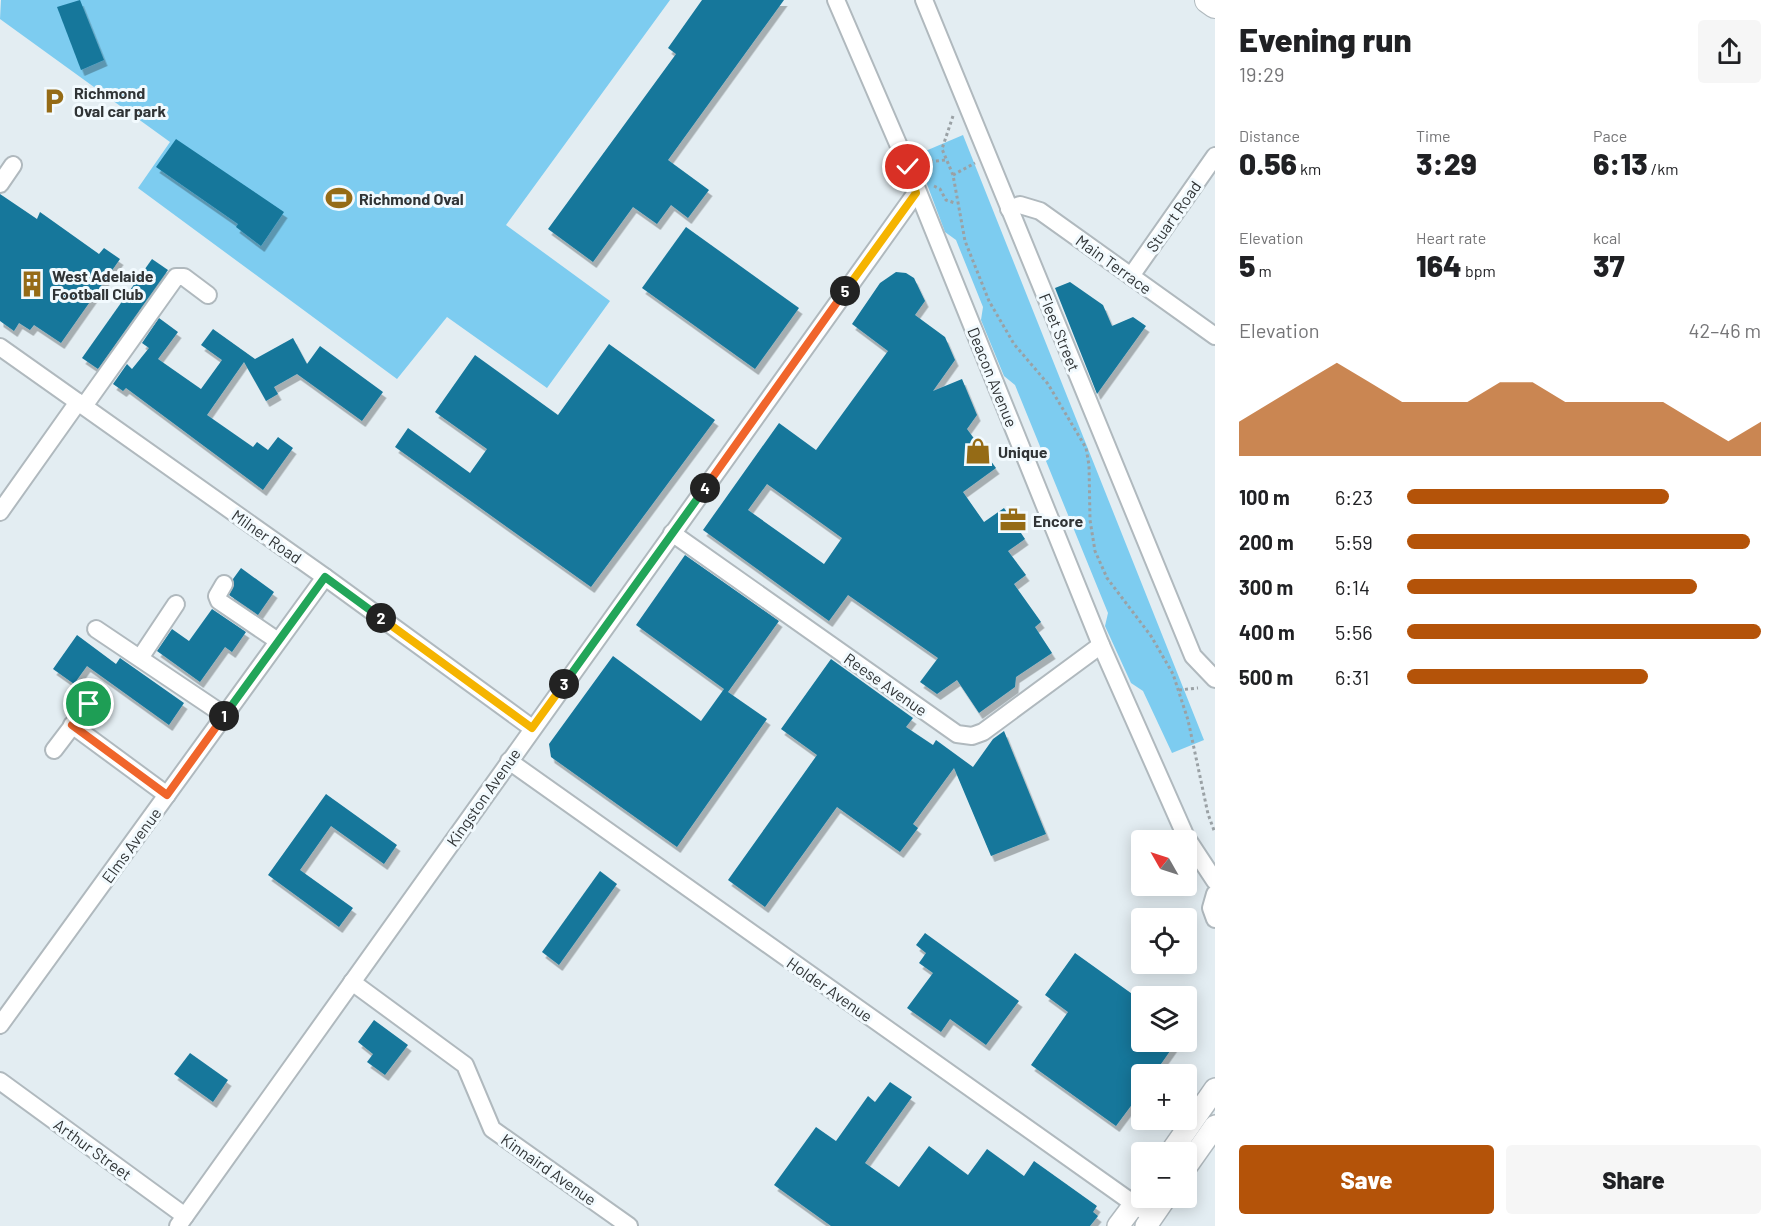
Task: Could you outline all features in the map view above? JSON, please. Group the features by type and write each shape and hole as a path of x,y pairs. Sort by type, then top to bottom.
{"highway":[{"path":"1208,0 1215,5"}],"main road":[{"path":"1178,1142 1215,1089"},
{"path":"1197,1151 1215,1126"},
{"path":"1118,1226 1131,1208"},
{"path":"1149,1222 1159,1208"}],"street":[{"name":"Deacon Avenue","path":"836,0 908,167 916,193 1101,645 1186,837 1215,881"},
{"name":"Fleet Street","path":"924,0 987,158 1198,664 1215,679"},
{"name":"Stuart Road","path":"1131,276 1215,156"},
{"path":"0,184 13,165"},
{"name":"Kingston Avenue","path":"182,1221 916,193"},
{"name":"Main Terrace","path":"1009,209 1020,205 1040,211 1215,336"},
{"path":"0,512 176,277 184,277 208,295"},
{"name":"Milner Road","path":"0,347 325,577 532,728"},
{"name":"Reese Avenue","path":"672,533 957,734 972,735 983,732 1101,645"},
{"name":"Elms Avenue","path":"0,1025 325,577"},
{"path":"225,584 217,596 219,601 278,641"},
{"path":"140,658 177,604"},
{"path":"96,628 224,715"},
{"path":"54,750 89,704"},
{"path":"72,725 167,795"},
{"name":"Holder Avenue","path":"509,761 1131,1194"},
{"path":"1215,894 1211,908 1215,918"},
{"name":"Kinnaird Avenue","path":"352,982 465,1065 492,1129 629,1226"},
{"name":"Arthur Street","path":"0,1082 182,1221"},
{"name":"Holder Avenue","path":"1142,1208 1149,1222"}],"path":[{"path":"954,114 943,142 946,160 953,175 964,241 989,301 1014,344 1048,384 1086,448 1089,465 1090,520 1095,551 1103,569 1123,601 1162,653 1179,690 1208,814 1215,833"},
{"path":"953,175 987,158"},
{"path":"908,167 930,160 946,160"},
{"path":"1179,690 1198,688"}],"shaded area":[{"name":"Richmond Oval","path":"1,0 670,0 506,225 610,301 547,388 447,317 397,379 138,188 170,142 0,19"},
{"path":"963,135 1204,740 1172,753 1143,691 1131,683 1105,626 1108,613 1015,385 1004,376 981,320 983,307 956,240 945,232 916,155"}],"building":[{"path":"80,0 104,60 81,70 57,7"},
{"path":"702,0 784,0 668,160 709,190 688,218 671,205 657,224 633,207 593,262 548,229 676,54 668,48"},
{"path":"176,139 284,212 261,246 236,227 238,224 156,167"},
{"name":"West Adelaide Football Club","path":"0,194 37,219 40,212 99,254 104,248 120,259 61,343 34,325 30,330 19,323 14,331 0,321"},
{"path":"686,227 799,308 755,369 642,288"},
{"path":"152,259 168,270 98,369 82,358"},
{"path":"896,272 906,273 914,278 925,301 915,315 945,337 955,360 933,391 962,379 977,415 967,429 996,468 963,492 984,522 1004,508 1025,539 1008,551 1026,575 1014,584 1041,622 1035,627 1052,653 1016,677 1015,687 979,713 957,680 937,694 920,682 938,658 848,595 829,621 703,530 779,423 816,450 888,351 852,324 880,283","holes":["767,484 842,538 824,564 748,510"]},
{"path":"1070,282 1103,305 1112,326 1133,317 1146,326 1097,394 1055,288"},
{"path":"159,318 178,332 158,359 201,389 222,360 201,345 213,329 255,359 293,338 307,364 320,346 383,392 362,421 297,374 274,387 278,394 266,401 244,362 207,415 253,447 257,442 268,450 278,437 293,448 263,490 126,388 123,391 113,384 127,364 132,369 149,348 142,343"},
{"path":"609,344 715,420 591,587 395,447 408,428 470,473 487,449 435,412 475,355 558,415"},
{"path":"685,555 779,621 728,692 767,719 677,847 551,757 549,744 613,656 701,721 724,689 636,625"},
{"path":"241,568 274,592 258,615 229,595 234,585 233,579"},
{"path":"212,609 246,632 232,652 225,647 200,682 157,651 172,629 189,641"},
{"path":"77,635 116,664 120,658 184,703 169,725 87,666 74,684 53,669"},
{"path":"831,659 913,718 906,727 933,745 936,740 973,767 993,739 1004,731 1046,834 991,856 954,768 913,824 918,828 900,852 837,807 765,907 728,880 817,755 781,729"},
{"path":"326,794 397,845 384,864 331,826 300,870 353,908 339,927 268,875"},
{"path":"600,871 617,884 559,965 542,952"},
{"path":"925,933 1019,1001 986,1045 950,1019 941,1032 907,1008 933,973 919,963 926,953 916,945"},
{"path":"1075,953 1131,993 1131,1052 1169,1052 1161,1064 1131,1064 1131,1106 1116,1126 1031,1065 1068,1012 1045,995"},
{"path":"374,1020 408,1045 385,1075 367,1062 373,1054 358,1042"},
{"path":"190,1053 228,1080 213,1102 174,1074"},
{"path":"890,1082 912,1097 865,1163 899,1187 929,1146 968,1175 987,1149 1024,1176 1034,1161 1097,1206 1093,1212 1098,1216 1090,1226 831,1226 774,1185 816,1127 836,1141 868,1096 875,1102"}],"place":[{"name":"Richmond Oval car park","path":"54,101"},
{"name":"Richmond Oval","path":"339,198"},
{"name":"West Adelaide Football Club","path":"32,284"},
{"name":"Unique","path":"978,451"},
{"name":"Encore","path":"1013,520"}],"route":[{"path":"89,704 72,725 167,795 325,577 532,728 916,193 908,167"}]}
